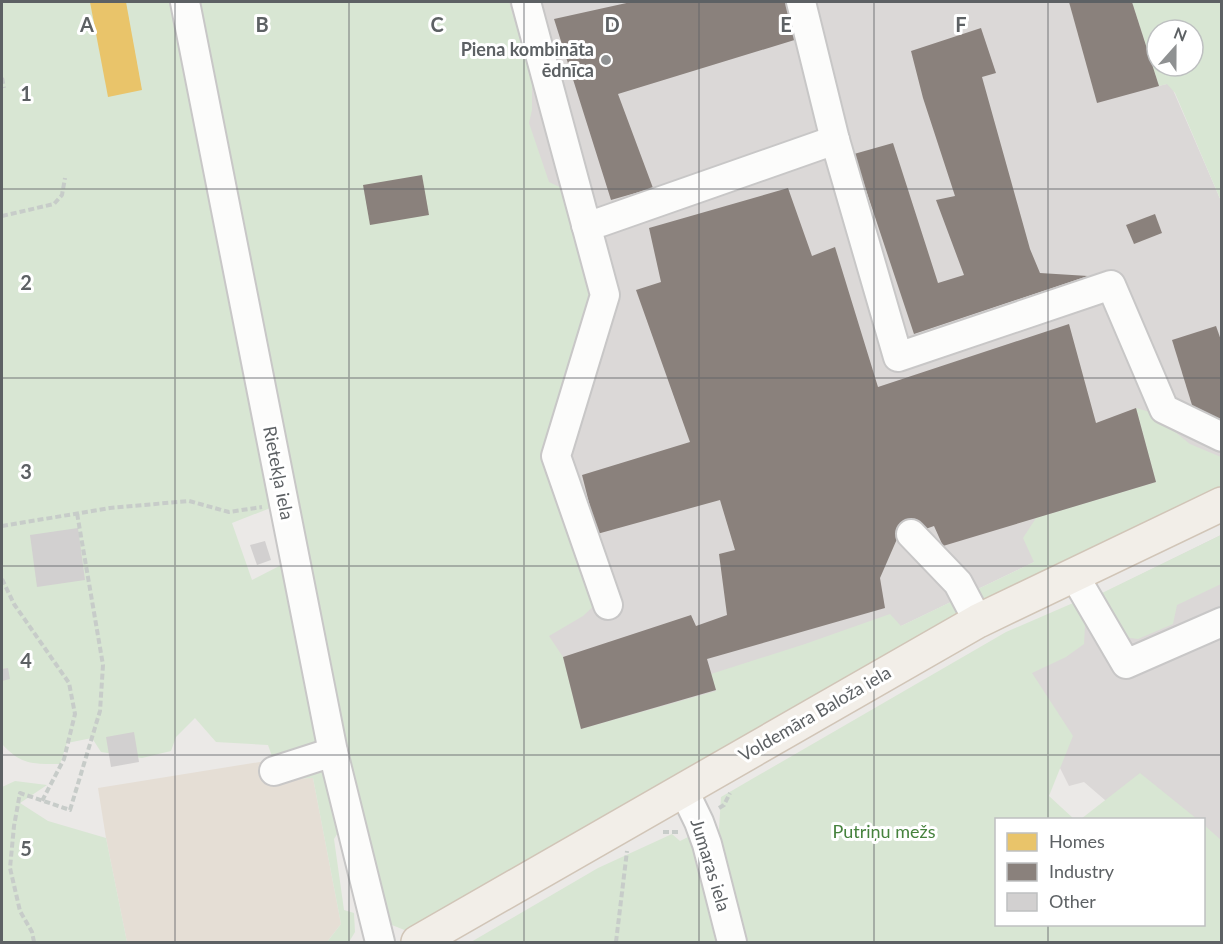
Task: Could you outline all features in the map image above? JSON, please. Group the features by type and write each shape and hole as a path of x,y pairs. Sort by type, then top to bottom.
{"main road":[{"name":"Voldemāra Baloža iela","path":"418,942 978,621 1221,504"}],"street":[{"name":"Rietekļa iela","path":"185,2 333,752 380,942"},
{"path":"526,2 605,295 556,456 608,605"},
{"path":"801,2 835,140 898,357 1111,285 1164,409 1221,437"},
{"path":"586,225 601,222 835,140"},
{"path":"911,534 958,582 978,621"},
{"path":"1074,575 1126,664 1221,622"},
{"path":"274,771 333,752"},
{"name":"Jumaras iela","path":"683,789 707,844 732,942"}],"path":[{"path":"2,78 4,88"},
{"path":"2,216 54,204 62,195 65,178"},
{"path":"2,526 77,513 189,501 229,512 268,506"},
{"path":"34,942 32,932 20,911 10,868 20,793 70,810 100,711 103,665 77,513"},
{"path":"2,579 14,603 69,683 75,714 64,759 42,801"},
{"path":"616,942 627,846"}],"shaded area":[{"path":"318,2 1132,2 1145,42 1145,78 1156,78 1159,86 1170,83 1221,201 1221,472 789,680 427,913"},
{"path":"1221,535 1221,900 1205,885 1205,818 1126,818 1084,782 1069,786 1052,752 959,664"},
{"path":"272,760 280,779 313,778 341,924 327,942 127,942 98,788"}],"green space":[{"path":"2,2 174,2 278,505 232,523 252,580 289,561 341,828 334,839 344,910 354,913 355,932 349,942 327,942 341,924 313,778 280,779 268,745 216,742 195,718 176,737 171,751 142,758 101,752 92,738 67,743 60,764 35,763 15,756 2,744"},
{"path":"193,2 509,2 532,79 532,110 529,123 549,182 572,193 593,262 588,303 552,455 602,598 583,616 549,636 563,657 581,729 716,691 711,674 890,614 901,626 957,599 961,608 958,617 412,933 392,925 382,913 344,751"},
{"path":"1132,2 1221,2 1221,201 1175,93 1167,84 1159,86 1156,78 1205,78 1205,18 1145,18 1145,42"},
{"path":"1136,408 1150,412 1190,444 1221,457 1221,489 993,599 981,596 976,590 1034,562 1023,538 1036,518 1156,482"},
{"path":"1221,535 1221,584 1177,605 1173,624 1138,639 1123,637 1100,594"},
{"name":"Putriņu mežs","path":"1080,600 1085,626 1084,644 1066,657 1032,673 1073,736 1049,796 1073,818 995,818 995,926 1205,926 1205,826 1221,840 1221,942 747,942 718,845 721,797 1006,632"},
{"path":"1140,773 1196,818 1082,818"},
{"path":"15,781 47,785 20,803 48,821 106,838 127,942 2,942 2,787"},
{"path":"672,834 680,841 690,836 700,861 720,942 471,942 598,868"}],"building: Homes":[{"path":"90,2 126,2 142,90 108,97"}],"building: Industry":[{"path":"631,2 789,2 801,38 618,94 653,188 611,200 554,19"},
{"path":"1069,2 1132,2 1145,42 1145,78 1156,78 1159,86 1097,103"},
{"path":"981,28 996,73 982,77 1030,249 1040,273 1088,276 914,334 854,154 893,143 938,283 964,275 936,200 955,196 923,98 911,51"},
{"path":"422,175 429,215 370,225 363,185"},
{"path":"788,188 812,256 835,247 878,387 1069,324 1096,423 1136,408 1156,482 943,546 934,526 897,539 880,578 885,608 707,659 716,690 581,729 563,657 691,615 696,626 727,615 719,554 735,550 720,500 597,534 582,475 690,442 636,290 661,282 649,228"},
{"path":"1155,214 1162,233 1134,244 1126,225"},
{"path":"1216,326 1222,343 1222,424 1200,431 1172,340"}],"building: Other":[{"path":"78,528 85,580 37,587 30,535"},
{"path":"265,541 271,560 257,565 250,545"},
{"path":"8,668 10,679 2,681 2,669"},
{"path":"134,732 139,762 111,767 106,737"}],"place":[{"name":"Piena kombināta ēdnīca","path":"606,60"}]}
